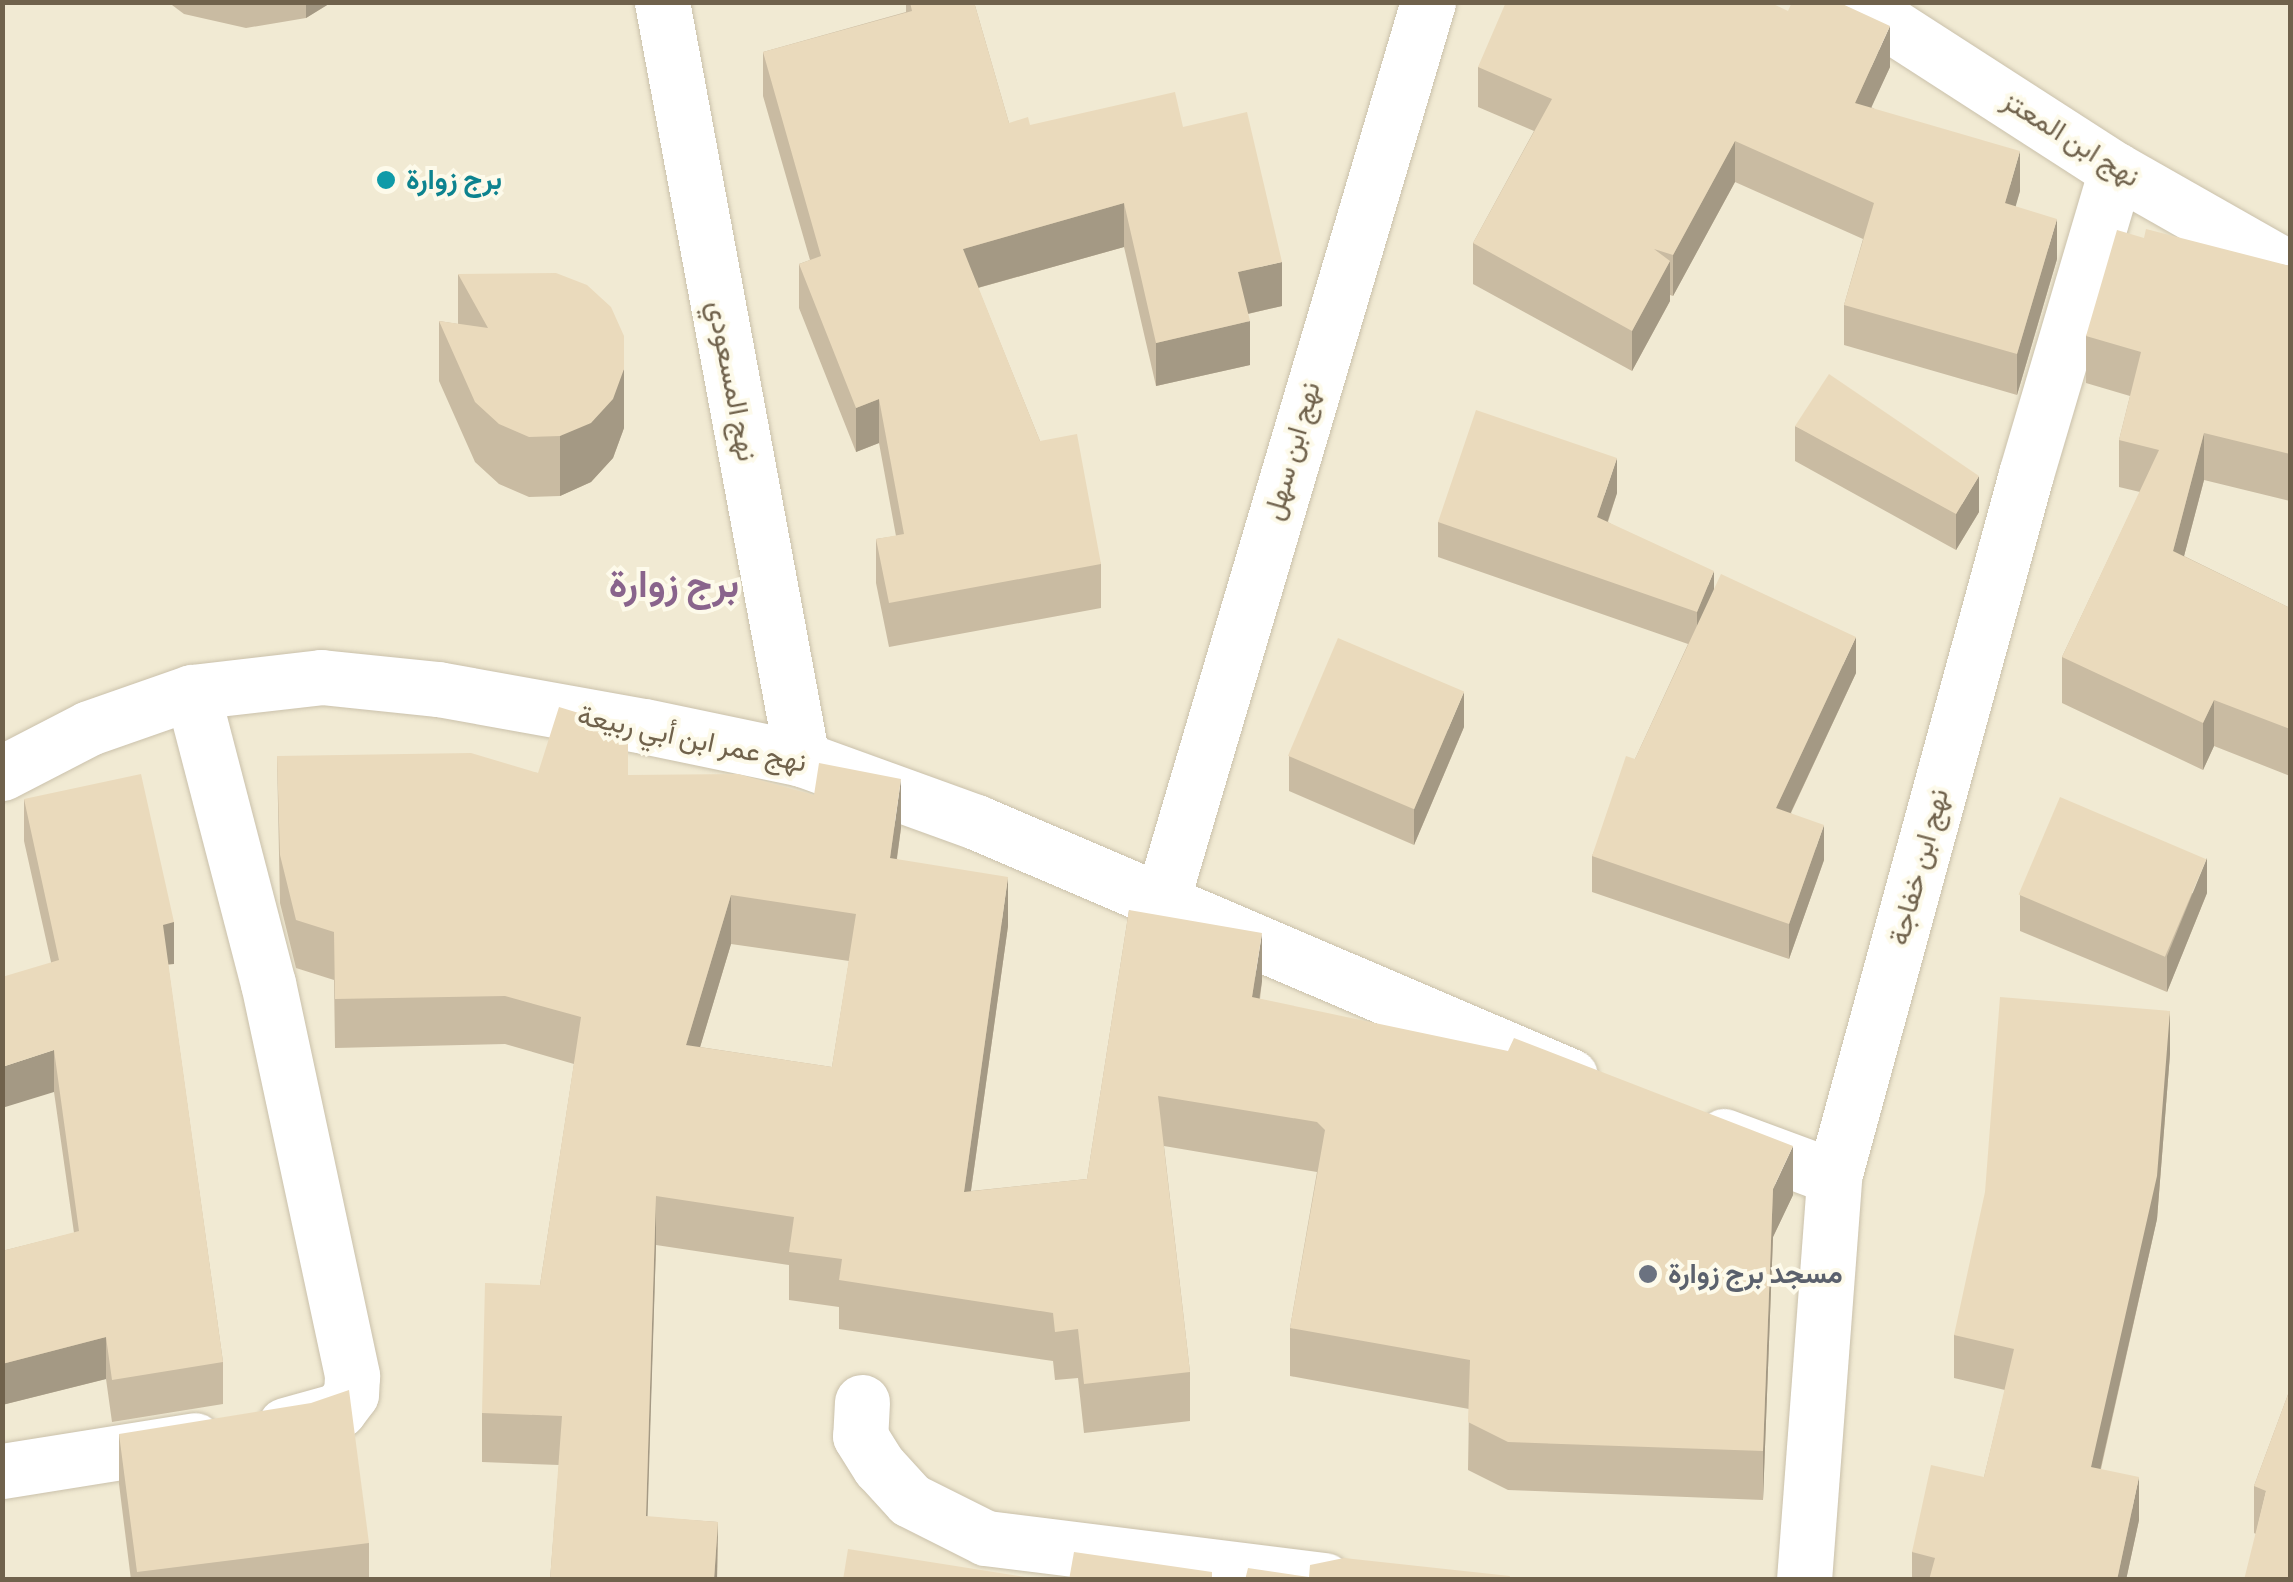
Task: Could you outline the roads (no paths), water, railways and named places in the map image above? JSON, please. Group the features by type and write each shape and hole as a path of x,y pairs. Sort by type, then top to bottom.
{"street":[{"name":"نهج المسعودي","path":"662,2 802,759"},
{"name":"نهج ابن سهل","path":"1162,900 1428,2"},
{"name":"نهج ابن المعتز","path":"1855,2 2116,170 2290,270"},
{"name":"نهج ابن خفاجة","path":"1804,1580 1834,1176 2026,474 2116,170"},
{"name":"نهج عمر ابن أبي ربيعة","path":"2,773 89,728 192,692 322,677 438,689 802,759 976,822 1162,900 1438,1024 1621,1097"},
{"path":"2,1471 306,1422 339,1410 352,1394 268,983 192,692"},
{"path":"1676,1118 1834,1176"},
{"path":"862,1402 860,1436 889,1478 910,1500 986,1538 1324,1580"}],"place":[{"name":"برج زوارة","path":"386,180"},
{"name":"مسجد برج زوارة","path":"1648,1274"}],"district":[{"name":"برج زوارة","path":"674,586"}]}
